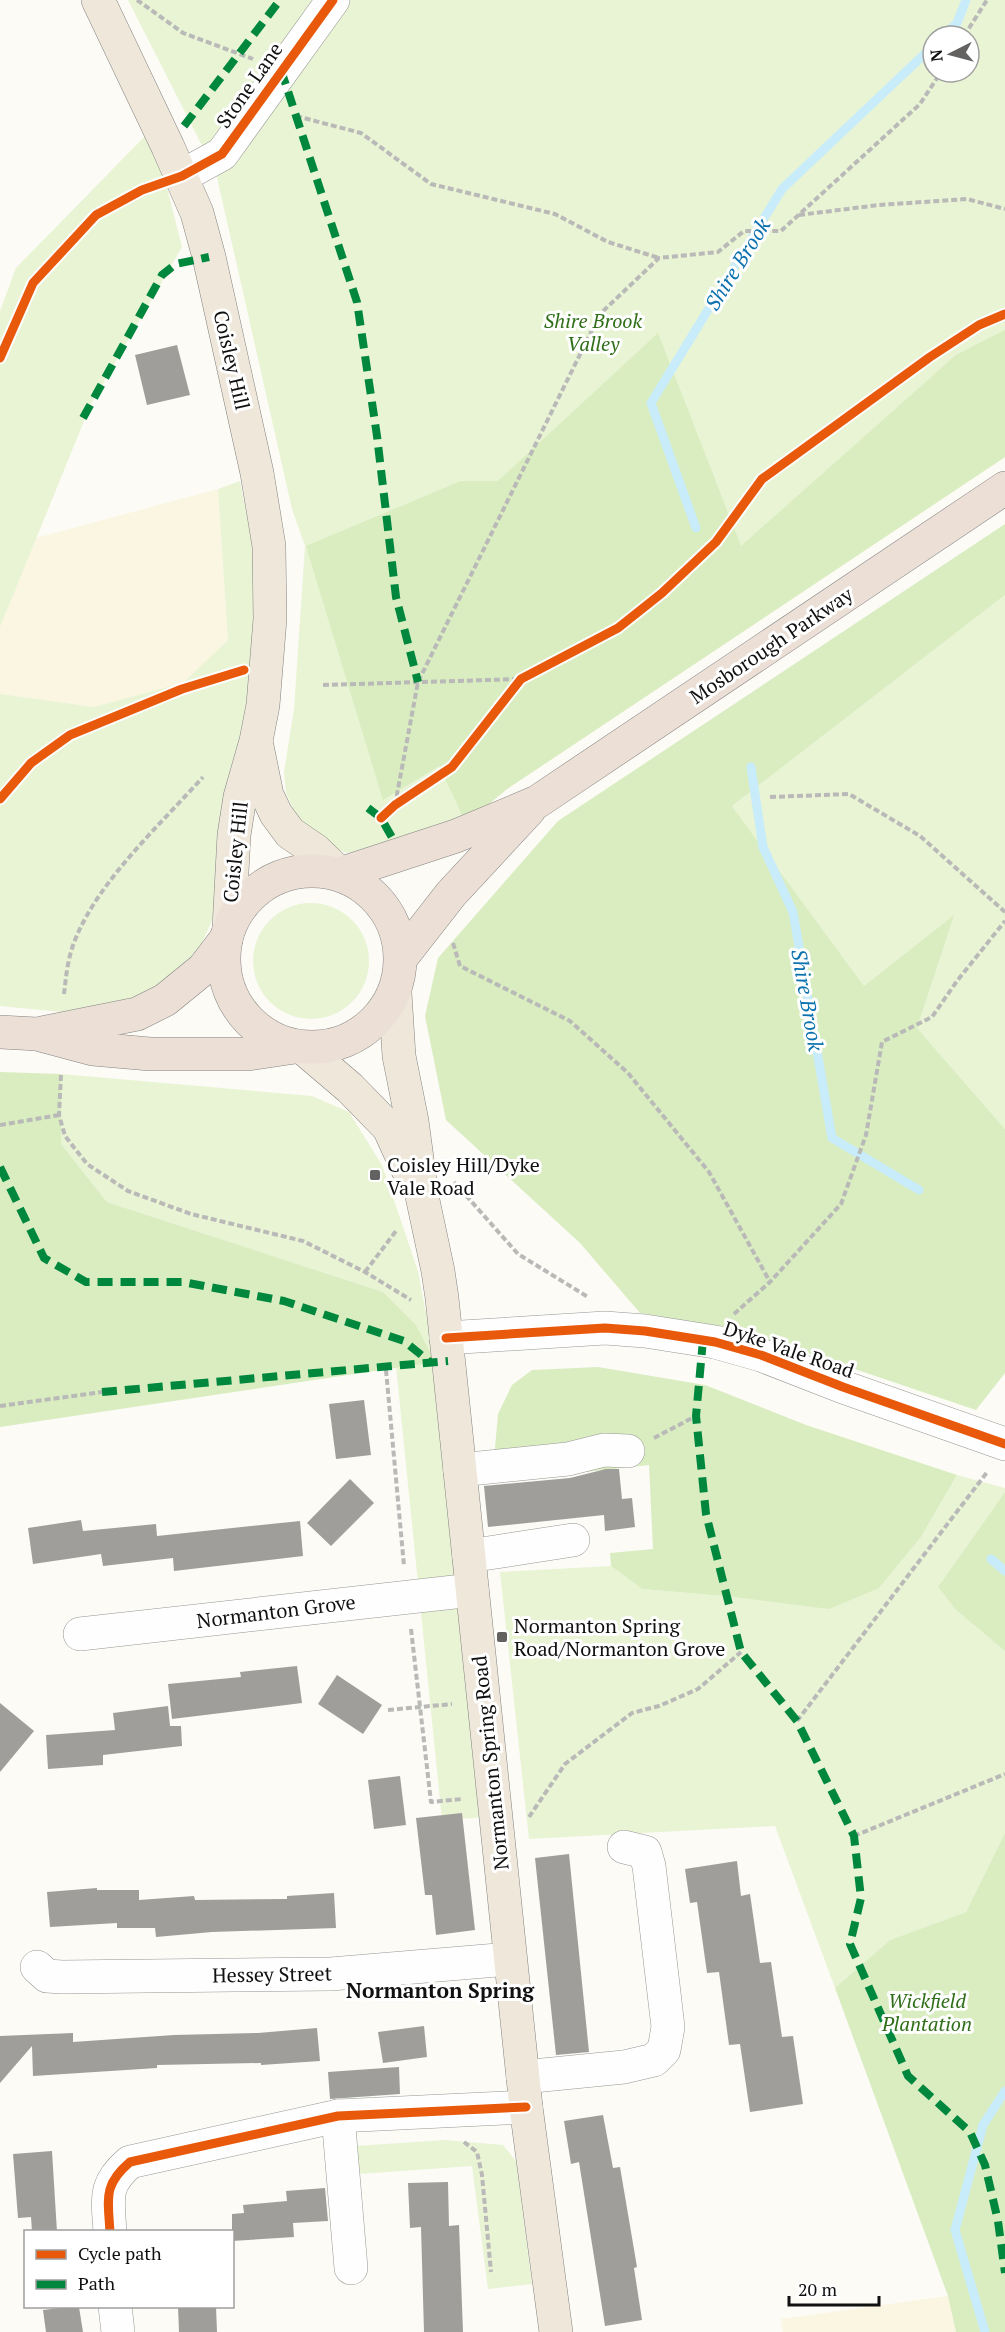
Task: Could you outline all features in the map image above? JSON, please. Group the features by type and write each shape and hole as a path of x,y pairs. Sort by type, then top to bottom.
{"highway":[{"name":"Mosborough Parkway","path":"339,874 456,836 537,802 1005,488"},
{"name":"Mosborough Parkway","path":"401,958 452,894 537,802"},
{"path":"0,1032 37,1034 93,1049 150,1054 248,1054 331,1046 360,1034 376,1021 395,993 401,958 400,943 395,928 380,902 354,880 339,874 301,871 282,876 264,885 246,900 237,912 228,933 203,969 165,1000 137,1014 115,1020 86,1022 37,1034"},
{"path":"228,933 225,974 236,1003 249,1021 267,1034 299,1048"}],"main road":[{"name":"Coisley Hill","path":"98,0 182,176 197,213 257,473 269,546 270,619 263,705 256,741 240,797 234,836 228,933"},
{"name":"Coisley Hill","path":"256,741 267,795 276,814 290,833 315,850 339,874"},
{"name":"Normanton Spring Road","path":"395,993 399,1056 412,1121 422,1196 438,1271 510,1959 556,2332"},
{"name":"Normanton Spring Road","path":"299,1048 350,1088 389,1128 422,1196"}],"street":[{"name":"Stone Lane","path":"182,176 222,154 333,0"},
{"name":"Dyke Vale Road","path":"446,1338 604,1328 645,1331 716,1342 761,1355 843,1387 998,1455"},
{"path":"460,1470 568,1459 604,1450 628,1451"},
{"path":"469,1556 573,1540"},
{"name":"Normanton Grove","path":"80,1634 472,1590"},
{"path":"110,2230 108,2192 117,2173 130,2162 338,2116 434,2112 654,2060 664,2050 668,2027 649,1866 645,1852 624,1847"},
{"name":"Hessey Street","path":"37,1966 47,1976 62,1977 308,1974 510,1959"},
{"path":"338,2116 351,2268"},
{"path":"115,2308 118,2332"}],"path":[{"path":"137,0 183,33 281,70"},
{"path":"972,24 987,0"},
{"path":"296,116 361,133 431,184 555,214 608,242 659,258 718,252 744,231 781,231 920,104 933,84"},
{"path":"798,215 879,205 967,199 1005,209"},
{"path":"392,809 418,682 600,314 659,258"},
{"path":"323,685 521,679 531,674"},
{"path":"514,688 521,679"},
{"path":"64,994 75,941 91,908 113,877 203,777"},
{"path":"770,797 849,794 920,836 1005,912"},
{"path":"392,809 405,799"},
{"path":"716,1342 726,1321 770,1282 841,1204 866,1135 882,1042 932,1017 957,981 1005,921"},
{"path":"450,934 460,966 570,1021 628,1073 709,1172 770,1282"},
{"path":"61,1075 59,1115 65,1136 87,1164 128,1191 191,1214 303,1242 365,1272 411,1300 416,1306"},
{"path":"0,1125 59,1115"},
{"path":"450,1176 461,1192 518,1254 596,1302"},
{"path":"365,1272 396,1232"},
{"path":"386,1370 404,1572"},
{"path":"0,1406 102,1392"},
{"path":"628,1451 696,1416"},
{"path":"797,1721 998,1455"},
{"path":"411,1625 431,1802 465,1799"},
{"path":"496,1821 528,1818 565,1764 632,1713 659,1706 698,1689 741,1652"},
{"path":"387,1710 458,1704"},
{"path":"854,1836 1005,1774"},
{"path":"434,2112 458,2137 477,2152 482,2175 491,2272"}],"shaded area":[{"path":"218,489 228,640 183,684 94,707 0,694 0,627 36,538"},
{"path":"948,2296 956,2332 783,2332 781,2319"}],"green space":[{"name":"Shire Brook Valley","path":"128,0 1005,0 1005,457 507,789 466,823 408,844 347,853 319,843 298,820 286,793 284,772 294,709 305,546 292,509 216,173"},
{"path":"152,129 182,247 91,404 0,627 0,311 16,268"},
{"path":"1005,330 1005,457 507,789 466,823 439,766 383,800 306,546 461,481 498,481 658,333 741,546 956,355"},
{"path":"240,481 263,600 215,913 194,962 155,992 102,1011 62,1012 0,1006 0,694 94,707 183,683 228,640 218,489"},
{"path":"1005,524 1005,595 732,806 864,986 954,915 917,1028 1005,1129 1005,1373 976,1410 742,1331 640,1313 580,1243 446,1120 425,1016 438,958 558,821"},
{"path":"1005,595 1005,1129 917,1028 953,916 864,986 732,806"},
{"path":"311,903 333,908 352,920 364,939 369,961 364,983 352,1002 333,1014 311,1019 289,1014 270,1002 258,983 253,961 258,939 270,920 289,908"},
{"path":"0,1072 61,1074 61,1144 107,1202 383,1292 416,1325 435,1362 0,1427"},
{"path":"61,1074 312,1096 349,1112 382,1165 418,1271 435,1362 488,1817 442,1820 396,1366 434,1362 383,1292 107,1202 61,1144"},
{"path":"598,1367 705,1385 806,1425 957,1475 921,1537 879,1588 829,1609 735,1597 642,1589 611,1566 610,1553 653,1549 649,1465 492,1482 498,1414 512,1385 532,1370"},
{"path":"957,1475 1005,1488 1005,1492 938,1587 956,1610 1005,1651 1005,1833 966,1912 890,1940 835,1988 775,1826 529,1839 500,1572 611,1566 642,1589 735,1597 879,1588 921,1537"},
{"path":"1005,1492 1005,1651 956,1610 938,1587"},
{"name":"Wickfield Plantation","path":"1005,1833 1005,2332 956,2332 948,2296 835,1988 890,1940 966,1912"},
{"path":"445,2140 503,2145 516,2161 532,2284 488,2289 472,2166 359,2174 355,2146"}],"building":[{"path":"177,345 190,395 147,405 135,355"},
{"path":"364,1400 371,1455 336,1459 329,1404"},
{"path":"606,1469 619,1469 622,1499 632,1498 635,1527 605,1531 604,1515 488,1527 484,1486 570,1478"},
{"path":"350,1479 374,1503 331,1546 307,1523"},
{"path":"81,1520 83,1531 156,1524 157,1536 300,1521 303,1556 174,1571 173,1558 103,1566 101,1554 33,1564 28,1528"},
{"path":"297,1666 302,1703 172,1719 168,1684 241,1677 240,1672"},
{"path":"337,1675 382,1705 363,1734 318,1704"},
{"path":"0,1703 34,1731 0,1772"},
{"path":"168,1706 170,1726 181,1726 182,1746 103,1755 103,1765 48,1769 46,1735 115,1730 113,1713"},
{"path":"400,1776 406,1825 374,1829 368,1780"},
{"path":"462,1813 475,1930 436,1935 432,1895 425,1895 416,1818"},
{"path":"569,1854 589,2052 556,2055 535,1858"},
{"path":"737,1861 741,1896 750,1894 760,1963 771,1962 782,2037 793,2036 803,2104 750,2112 740,2044 729,2045 719,1972 707,1973 697,1902 690,1903 685,1869"},
{"path":"97,1888 97,1890 139,1890 139,1900 194,1896 195,1900 287,1899 287,1896 334,1893 336,1928 212,1932 156,1937 155,1928 117,1928 117,1923 50,1927 47,1892"},
{"path":"424,2026 427,2057 383,2063 378,2032"},
{"path":"317,2028 320,2061 261,2065 261,2063 157,2065 157,2068 33,2076 32,2046 0,2083 0,2036 73,2033 73,2042"},
{"path":"399,2067 400,2094 330,2099 328,2072"},
{"path":"603,2115 613,2168 620,2167 637,2267 634,2268 642,2320 605,2326 579,2162 571,2164 564,2121"},
{"path":"52,2151 57,2230 32,2230 31,2217 18,2218 13,2154"},
{"path":"448,2182 449,2226 459,2225 463,2332 424,2332 421,2227 410,2228 408,2183"},
{"path":"325,2188 328,2221 293,2223 294,2237 234,2241 232,2214 244,2213 243,2205 287,2201 286,2191"},
{"path":"79,2308 83,2332 46,2332 43,2310"},
{"path":"178,2308 216,2308 217,2332 179,2332"}],"waterway":[{"name":"Shire Brook","path":"956,24 966,0"},
{"name":"Shire Brook","path":"696,528 651,403 782,189 921,57"},
{"name":"Shire Brook","path":"751,767 763,847 793,912 832,1138 919,1190"},
{"name":"Shire Brook","path":"991,1559 1005,1571"},
{"name":"Shire Brook","path":"985,2332 955,2230 983,2125 1005,2091"}],"marked path":[{"path":"184,126 280,0"},
{"path":"281,70 357,302 377,436 396,597 418,682"},
{"path":"83,418 162,275 176,264 209,257"},
{"path":"368,808 381,818 394,841"},
{"path":"0,1167 44,1258 86,1282 183,1282 284,1301 404,1341 430,1362"},
{"path":"703,1340 696,1416 706,1514 741,1652 797,1721 854,1836 861,1898 850,1944 908,2076 970,2132 985,2165 998,2221 1005,2273"},
{"path":"102,1392 448,1361"}],"cycle path":[{"path":"0,358 33,283 96,215 142,190 182,176 222,154 333,0"},
{"path":"381,818 395,805 452,767 521,679 618,628 662,593 716,542 762,479 930,357 979,325 1005,314"},
{"path":"0,799 31,763 70,735 182,689 244,670"},
{"path":"446,1338 605,1328 645,1331 715,1342 761,1355 843,1387 1005,1444"},
{"path":"110,2230 108,2201 111,2185 121,2170 130,2162 338,2116 526,2107"}],"place":[{"name":"Coisley Hill/Dyke Vale Road","path":"375,1175"},
{"name":"Normanton Spring Road/Normanton Grove","path":"502,1637"}],"district":[{"name":"Normanton Spring","path":"440,1990"}]}
